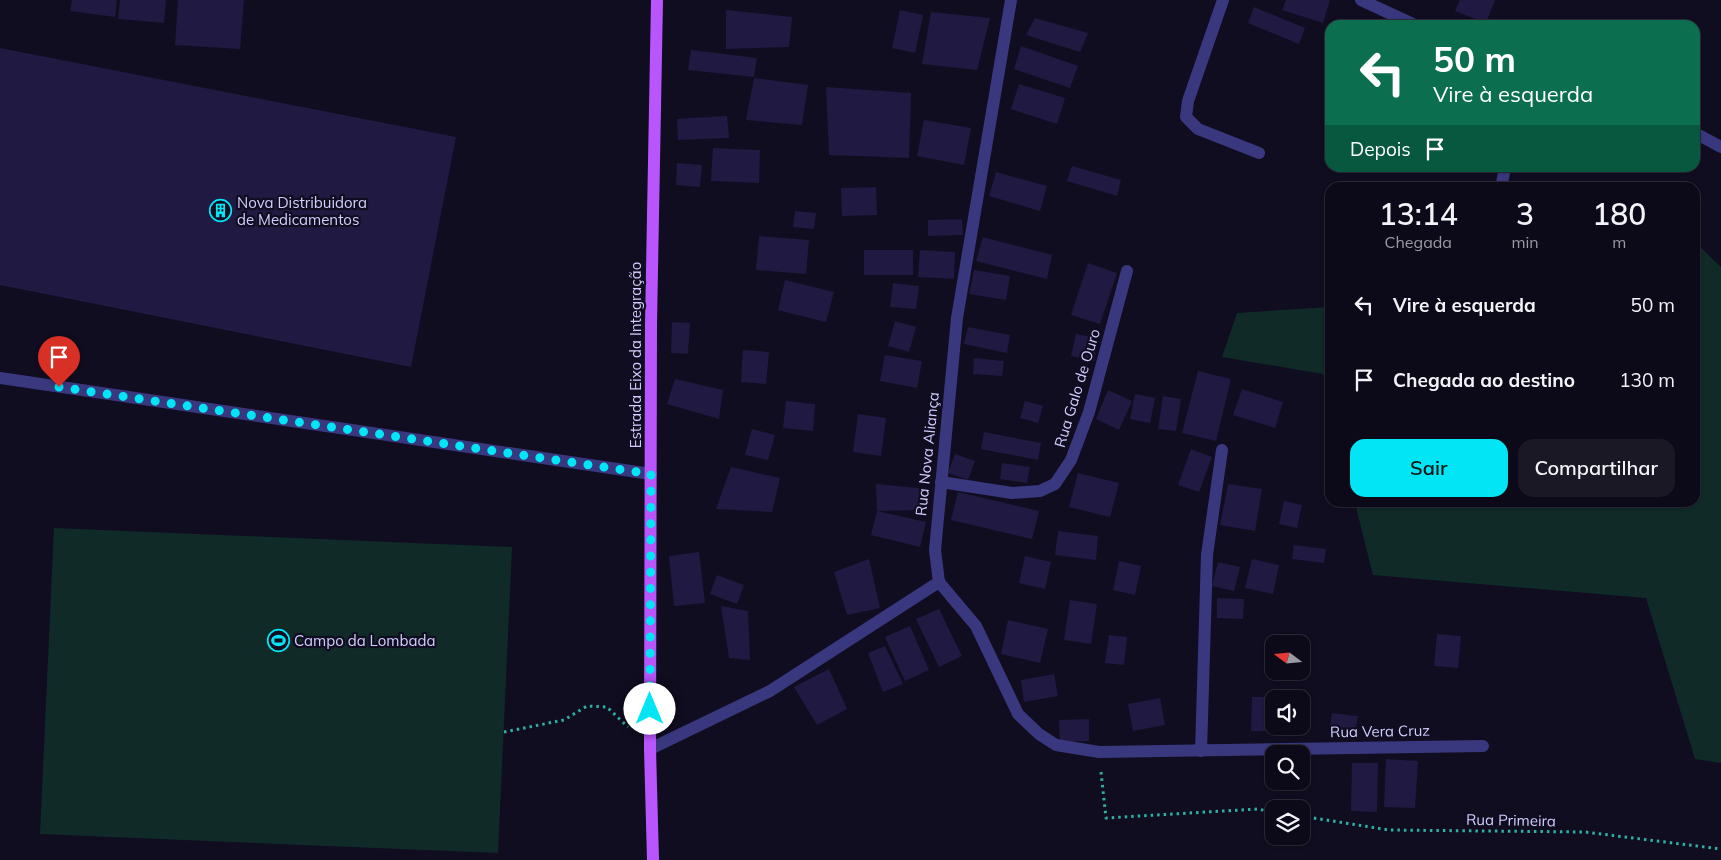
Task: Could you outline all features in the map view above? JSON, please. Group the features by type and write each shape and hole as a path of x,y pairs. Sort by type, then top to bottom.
{"main road":[{"name":"Estrada Eixo da Integração","path":"653,860 650,749 651,474 652,261 657,0"}],"street":[{"name":"Rua Nova Aliança","path":"939,582 935,550 957,318 1011,0"},
{"path":"1223,0 1188,101 1186,117 1198,129 1259,152"},
{"path":"1361,0 1404,20"},
{"path":"1700,136 1721,147"},
{"name":"Rua Galo de Ouro","path":"941,482 1012,492 1040,491 1055,484 1071,460 1089,412 1127,271"},
{"path":"0,378 651,474"},
{"path":"1201,751 1207,555 1222,450"},
{"path":"650,749 770,691 939,582"},
{"name":"Rua Vera Cruz","path":"939,582 976,626 1018,714 1039,734 1056,745 1099,752 1482,746"}],"path":[{"path":"504,732 564,720 587,706 607,707 650,749"},
{"path":"1099,752 1106,818 1257,809 1265,810"},
{"name":"Rua Primeira","path":"1310,817 1389,830 1585,832 1721,849"}],"green space":[{"path":"1700,247 1721,267 1721,763 1695,759 1646,598 1373,575 1356,507 1700,507"},
{"path":"1325,307 1325,381 1323,374 1222,357 1237,313"},
{"name":"Campo da Lombada","path":"54,528 512,547 498,853 40,834"}],"building":[{"path":"72,0 117,0 115,17 70,11"},
{"path":"120,0 166,0 164,23 118,19"},
{"path":"178,0 244,0 240,49 175,45"},
{"path":"1286,0 1330,0 1323,23 1282,10"},
{"path":"1460,0 1495,0 1487,20 1478,20 1455,11"},
{"path":"1254,7 1305,28 1299,44 1248,23"},
{"path":"726,10 792,17 789,47 726,49"},
{"path":"900,10 923,15 915,53 892,48"},
{"path":"931,12 990,18 977,70 922,64"},
{"path":"1035,18 1088,33 1080,52 1026,35"},
{"path":"1021,46 1078,66 1070,88 1014,69"},
{"name":"Nova Distribuidora de Medicamentos","path":"0,48 456,137 411,367 0,285"},
{"path":"691,50 757,58 754,77 688,70"},
{"path":"754,78 808,85 802,125 746,120"},
{"path":"1019,84 1065,98 1057,124 1011,109"},
{"path":"826,87 911,93 909,158 829,155"},
{"path":"727,116 729,138 678,140 677,119"},
{"path":"924,120 971,128 964,165 917,156"},
{"path":"713,148 760,150 759,183 711,181"},
{"path":"677,163 702,165 700,187 676,185"},
{"path":"1072,166 1121,180 1117,196 1067,181"},
{"path":"996,172 1047,186 1040,211 989,196"},
{"path":"876,187 877,215 842,216 841,188"},
{"path":"795,211 816,213 814,229 793,227"},
{"path":"962,219 963,235 928,236 928,220"},
{"path":"759,236 809,240 806,274 756,270"},
{"path":"983,237 1052,255 1047,279 976,261"},
{"path":"864,250 913,250 913,275 864,275"},
{"path":"920,250 955,252 954,279 918,277"},
{"path":"1088,263 1117,273 1100,324 1071,315"},
{"path":"974,270 1010,276 1006,300 969,294"},
{"path":"785,280 834,292 826,322 778,310"},
{"path":"893,283 919,286 916,309 890,307"},
{"path":"895,321 916,327 909,352 888,346"},
{"path":"672,322 690,323 688,354 671,353"},
{"path":"968,327 1010,335 1007,353 964,344"},
{"path":"1076,334 1098,338 1094,361 1071,356"},
{"path":"743,350 769,352 766,384 741,382"},
{"path":"885,355 922,361 917,388 880,381"},
{"path":"974,358 1004,361 1002,376 973,374"},
{"path":"1198,371 1231,379 1216,441 1182,433"},
{"path":"675,379 723,390 719,419 667,404"},
{"path":"1242,389 1283,402 1275,428 1233,415"},
{"path":"1108,390 1132,401 1119,430 1096,419"},
{"path":"1135,394 1155,398 1150,423 1130,419"},
{"path":"1163,396 1181,399 1176,431 1158,429"},
{"path":"786,401 815,404 813,431 783,428"},
{"path":"1025,401 1043,406 1038,423 1020,418"},
{"path":"858,414 886,418 881,456 853,452"},
{"path":"752,429 775,435 768,460 745,455"},
{"path":"984,432 1041,443 1038,460 981,449"},
{"path":"1191,449 1212,457 1199,492 1178,485"},
{"path":"955,454 975,461 968,480 948,473"},
{"path":"1002,463 1030,467 1027,483 1000,479"},
{"path":"731,467 780,478 772,512 716,509"},
{"path":"1078,473 1119,483 1110,517 1069,507"},
{"path":"876,484 919,488 919,510 877,511"},
{"path":"1228,484 1262,489 1255,531 1220,525"},
{"path":"958,492 1039,511 1032,539 951,520"},
{"path":"1284,501 1302,505 1297,528 1279,524"},
{"path":"877,511 926,522 920,547 871,535"},
{"path":"1058,531 1098,536 1096,560 1055,555"},
{"path":"1294,545 1326,549 1324,563 1292,559"},
{"path":"699,552 705,603 674,606 669,556"},
{"path":"1025,556 1051,562 1045,589 1019,583"},
{"path":"869,559 880,608 847,615 834,572"},
{"path":"1252,559 1279,565 1273,594 1245,588"},
{"path":"1119,561 1141,566 1135,595 1113,590"},
{"path":"1218,562 1240,567 1234,591 1212,586"},
{"path":"717,575 744,585 737,604 710,594"},
{"path":"1217,598 1244,599 1243,619 1217,618"},
{"path":"1070,600 1097,604 1091,644 1064,640"},
{"path":"721,606 748,611 750,660 729,658"},
{"path":"939,609 962,656 939,667 916,619"},
{"path":"1008,620 1048,629 1040,663 1001,654"},
{"path":"910,626 929,670 905,681 885,637"},
{"path":"1437,634 1461,636 1458,668 1434,666"},
{"path":"1109,635 1127,637 1124,665 1105,663"},
{"path":"885,646 903,684 883,692 868,653"},
{"path":"829,669 847,709 817,725 794,687"},
{"path":"1054,674 1058,696 1024,702 1021,680"},
{"path":"1252,697 1265,697 1265,731 1251,731"},
{"path":"1160,698 1165,725 1133,731 1128,704"},
{"path":"1332,713 1358,716 1354,738 1329,734"},
{"path":"1089,719 1089,741 1060,742 1059,720"},
{"path":"1386,759 1418,761 1415,808 1384,807"},
{"path":"1352,763 1378,763 1377,812 1351,811"}],"place":[{"name":"Nova Distribuidora de Medicamentos","path":"221,211"},
{"name":"Campo da Lombada","path":"278,640"}],"route":[{"path":"59,387 651,474 650,709"}]}
